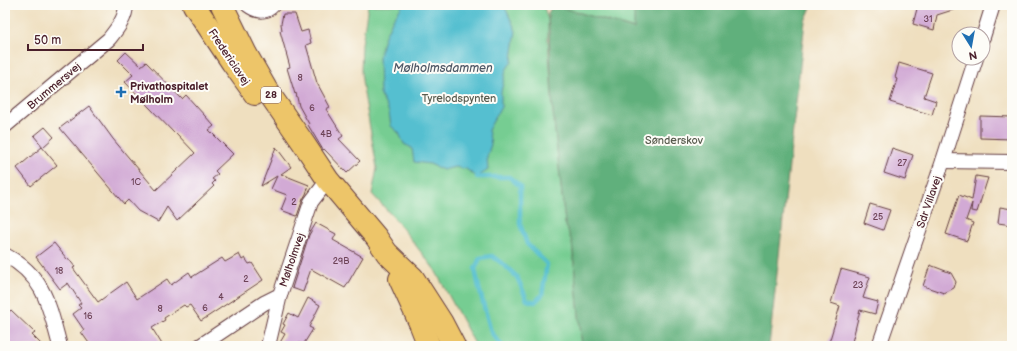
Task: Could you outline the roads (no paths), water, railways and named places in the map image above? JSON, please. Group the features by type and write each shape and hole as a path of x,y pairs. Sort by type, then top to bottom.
{"main road":[{"name":"Fredericiavej","path":"194,5 232,62 293,146 328,180 376,237 387,253 420,323 429,346"},
{"name":"Fredericiavej","path":"222,5 246,54 266,89 328,180"},
{"name":"Fredericiavej","path":"387,253 413,278 442,323 454,346"}],"street":[{"name":"Brummersvej","path":"5,126 109,39 118,28 124,17 126,5"},
{"path":"248,5 257,11 268,10 273,5"},
{"path":"986,26 993,5"},
{"name":"Sdr Villavej","path":"879,346 943,161 973,66"},
{"path":"943,161 1012,162"},
{"name":"Mølholmvej","path":"268,346 280,295 311,202 328,180"},
{"path":"5,255 14,259 35,277 48,302 60,346"},
{"path":"200,346 264,303 280,295"}],"water":[{"name":"Mølholmsdammen","path":"403,5 504,5 516,31 512,61 506,70 501,92 501,107 488,130 491,144 487,157 488,170 477,177 466,169 455,167 443,170 430,164 414,162 412,148 404,144 399,133 391,126 389,112 380,94 379,57 384,38 393,19"}],"waterway":[{"path":"477,177 509,177 520,186 520,224 527,244 547,264 542,295 535,302 527,300 517,277 503,264 492,256 480,258 475,269 479,288 491,332 502,346"}],"place":[{"name":"Privathospitalet Mølholm","path":"121,92"}],"park label":[{"name":"Tyrelodspynten","path":"459,98"},
{"name":"Sønderskov","path":"674,140"}]}
